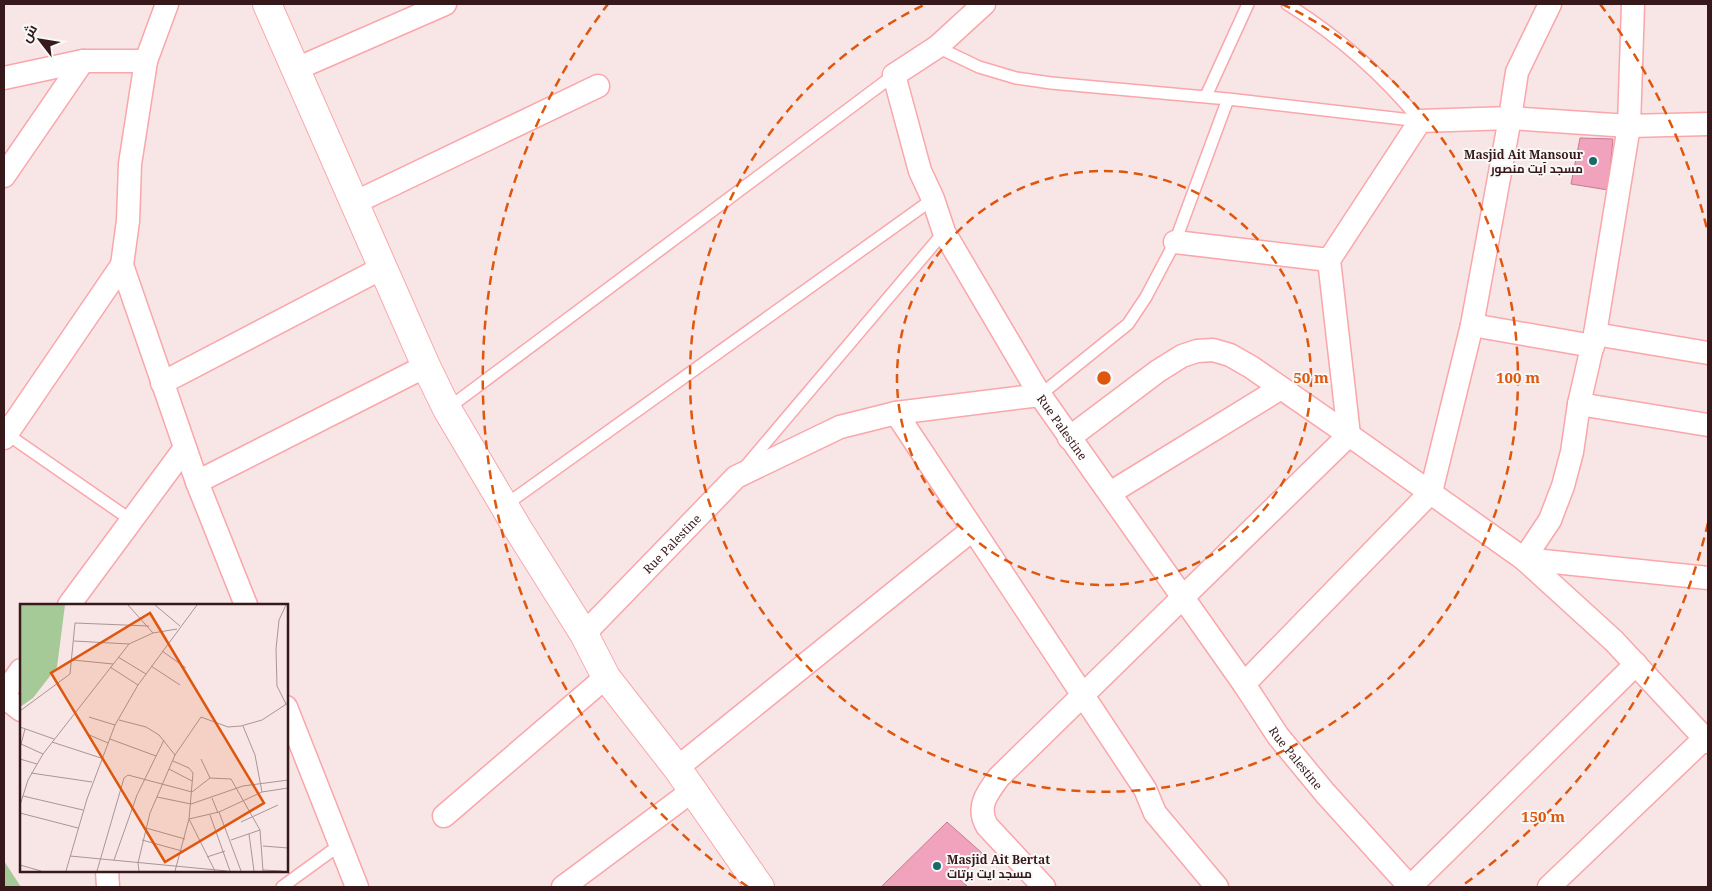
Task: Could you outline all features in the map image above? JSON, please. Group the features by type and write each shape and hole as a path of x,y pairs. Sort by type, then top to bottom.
{"street":[{"path":"167,4 146,61 130,164 128,221 122,265 197,482 246,604"},
{"path":"267,4 426,366 447,409 504,506 584,634 606,676 676,768 760,887"},
{"path":"296,69 445,4"},
{"path":"984,4 937,47 894,75 920,171 933,199 944,232 1040,395"},
{"path":"1244,684 1431,492 1472,325 1510,118 1516,72 1550,4"},
{"path":"1524,559 1550,520 1563,486 1572,452 1579,404 1594,340 1629,126 1633,4"},
{"path":"4,78 83,61 146,61"},
{"path":"4,176 83,61"},
{"path":"354,203 598,86"},
{"path":"1349,435 1329,260 1420,121 1510,118 1629,126 1708,124"},
{"path":"1174,242 1329,260"},
{"path":"5,435 122,265"},
{"path":"162,383 384,267"},
{"path":"1472,325 1708,352"},
{"path":"1069,438 1158,371 1182,356 1198,351 1213,350 1230,355 1349,435 1524,559 1614,641 1707,740 1549,887"},
{"path":"197,482 426,366"},
{"path":"1110,493 1281,388"},
{"name":"Rue Palestine","path":"584,634 736,477 840,427 896,413 1040,395 1244,684 1278,736 1325,793 1410,887"},
{"path":"1579,404 1708,425"},
{"path":"896,413 1145,789 1155,813 1217,887"},
{"path":"1044,887 988,826 983,818 982,805 998,777 1349,435"},
{"path":"70,604 186,448"},
{"path":"676,768 972,530"},
{"path":"1524,559 1708,578"},
{"path":"1410,887 1636,664"},
{"path":"20,672 4,696 20,709"},
{"path":"444,816 606,676"},
{"path":"288,712 357,887"},
{"path":"563,887 692,791"},
{"path":"107,871 108,887"}],"lane":[{"path":"1206,96 1248,4"},
{"path":"1287,4 1343,43 1371,67 1401,97 1420,121"},
{"path":"937,47 979,67 1016,78 1051,84 1228,98 1420,121"},
{"path":"447,409 894,75"},
{"path":"1040,395 1128,324 1146,297 1174,242 1228,98"},
{"path":"504,506 933,199"},
{"path":"736,477 944,232"},
{"path":"5,435 131,520"},
{"path":"282,887 341,844"}],"green space":[{"path":"4,861 21,887 4,887"}],"building":[{"name":"Masjid Ait Mansour مسجد آيت منصور","path":"1580,138 1613,139 1608,190 1571,184"},
{"name":"Masjid Ait Bertat مسجد ايت برتات","path":"947,822 982,853 959,879 968,887 881,887"}],"place":[{"name":"Masjid Ait Mansour مسجد آيت منصور","path":"1593,161"},
{"name":"Masjid Ait Bertat مسجد ايت برتات","path":"937,866"}]}
